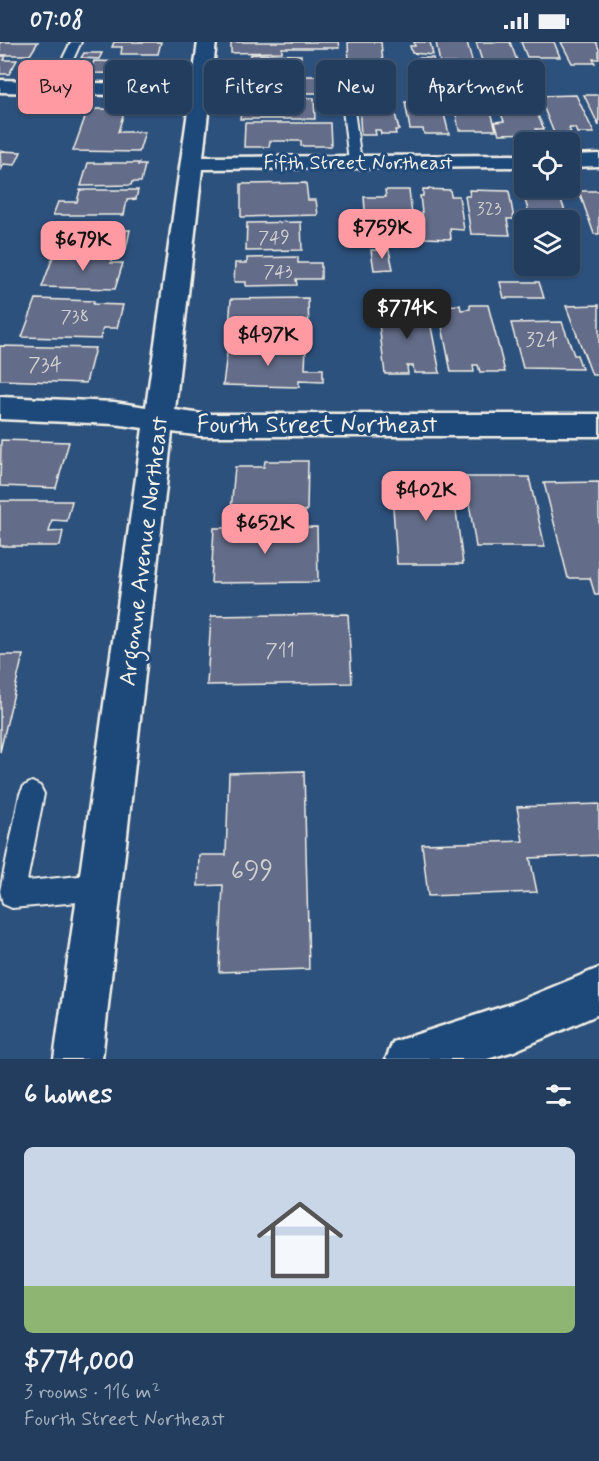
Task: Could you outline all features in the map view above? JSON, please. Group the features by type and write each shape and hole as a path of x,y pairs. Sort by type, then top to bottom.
{"street":[{"name":"Argonne Avenue Northeast","path":"78,1059 207,42"},
{"path":"0,86 18,87"},
{"path":"93,89 201,92"},
{"path":"580,161 599,160"},
{"name":"Fifth Street Northeast","path":"192,163 514,161"},
{"name":"Fourth Street Northeast","path":"0,408 114,413 202,425 599,425"},
{"path":"410,1059 514,1027 599,991"}],"lane":[{"path":"67,60 76,42"},
{"path":"350,114 356,162"},
{"path":"32,794 12,895 100,887"}],"building":[{"path":"0,42 38,42 30,55 0,55"},
{"path":"114,42 161,42 158,54 121,54 122,47 112,47"},
{"path":"231,42 338,42 339,48 282,48 282,52 231,53"},
{"path":"348,42 381,42 383,60 349,60"},
{"path":"414,42 430,42 433,55 412,53 410,46 415,46"},
{"path":"436,42 467,42 472,60 439,60"},
{"path":"476,42 510,42 517,60 482,60"},
{"path":"521,42 554,42 560,57 527,57"},
{"path":"561,42 596,42 599,59 593,59 595,63 572,63"},
{"path":"84,53 102,53 99,59 81,58"},
{"path":"251,54 301,55 301,60 250,60"},
{"path":"0,56 6,56 4,60 17,60 9,74 0,74"},
{"path":"417,58 433,58 433,60 418,60"},
{"path":"94,61 105,61 105,73 93,73"},
{"path":"304,76 316,76 316,93 304,93"},
{"path":"576,95 594,133 580,133 575,128 569,128 571,132 554,132 545,111 545,96"},
{"path":"584,95 599,95 599,126"},
{"path":"304,98 314,98 315,119 240,119 241,114 304,114"},
{"path":"405,102 408,102 408,114 444,114 449,134 424,134 423,129 410,129"},
{"path":"93,109 105,109 105,114 123,114 118,132 145,132 139,152 73,151 86,114 93,114"},
{"path":"360,114 395,114 399,130 395,130 396,134 381,134 380,130 375,130 376,135 361,135"},
{"path":"456,114 492,114 496,130 459,130"},
{"path":"501,114 537,114 544,129 536,129 537,132 499,134 495,122 504,121"},
{"path":"245,123 330,123 331,146 301,146 301,141 270,141 269,147 244,147"},
{"path":"0,151 21,152 15,165 4,164 1,170"},
{"path":"88,163 145,165 141,182 132,182 131,185 81,186"},
{"path":"306,183 308,200 316,200 318,215 241,217 241,184"},
{"path":"423,189 450,190 451,196 459,196 464,230 450,229 451,239 425,238 420,196 423,196"},
{"path":"80,190 138,190 136,199 127,200 124,215 53,215 58,202 77,202"},
{"path":"385,190 409,190 415,238 367,235 364,197 386,197"},
{"path":"469,190 509,191 514,219 507,219 510,235 471,234 465,196 470,196"},
{"path":"580,191 599,191 599,234 594,234"},
{"path":"524,198 560,198 565,210 528,210"},
{"path":"301,222 302,250 246,251 247,223"},
{"path":"64,230 130,230 126,249 58,248"},
{"path":"371,250 389,250 393,269 374,270"},
{"path":"54,254 114,256 111,263 123,263 115,289 42,287"},
{"path":"298,257 298,263 321,263 321,279 296,279 297,285 246,286 246,282 234,282 235,263 247,263 247,258"},
{"path":"500,282 539,282 544,298 504,298"},
{"path":"308,298 309,331 246,332 247,327 229,328 231,299"},
{"path":"36,299 94,301 93,304 123,305 117,328 103,328 100,339 22,337"},
{"path":"460,305 461,310 470,309 470,305 488,305 505,372 480,372 478,365 473,365 474,372 451,372 438,306"},
{"path":"599,305 599,375 592,375 566,306"},
{"path":"399,306 399,311 409,311 408,306 427,306 440,373 414,373 413,366 407,366 408,374 385,374 377,307"},
{"path":"562,322 574,355 577,355 582,369 523,368 511,323"},
{"path":"228,345 306,347 305,369 323,369 323,382 299,381 299,387 223,385"},
{"path":"0,346 95,348 86,383 0,380"},
{"path":"1,440 69,442 56,488 0,486"},
{"path":"265,461 308,461 307,511 231,510 235,467 264,467"},
{"path":"465,477 529,477 545,547 476,547"},
{"path":"391,479 452,480 463,564 397,564"},
{"path":"599,482 599,595 595,595 590,578 568,578 544,483"},
{"path":"0,501 72,501 67,521 52,520 49,532 63,531 60,546 0,546"},
{"path":"317,527 318,582 211,583 214,528"},
{"path":"348,614 352,683 207,685 211,616"},
{"path":"0,655 23,655 0,752"},
{"path":"304,771 309,969 219,972 223,885 198,886 199,855 226,855 229,773"},
{"path":"599,804 599,855 530,858 537,892 428,896 422,844 523,841 517,807"}]}
